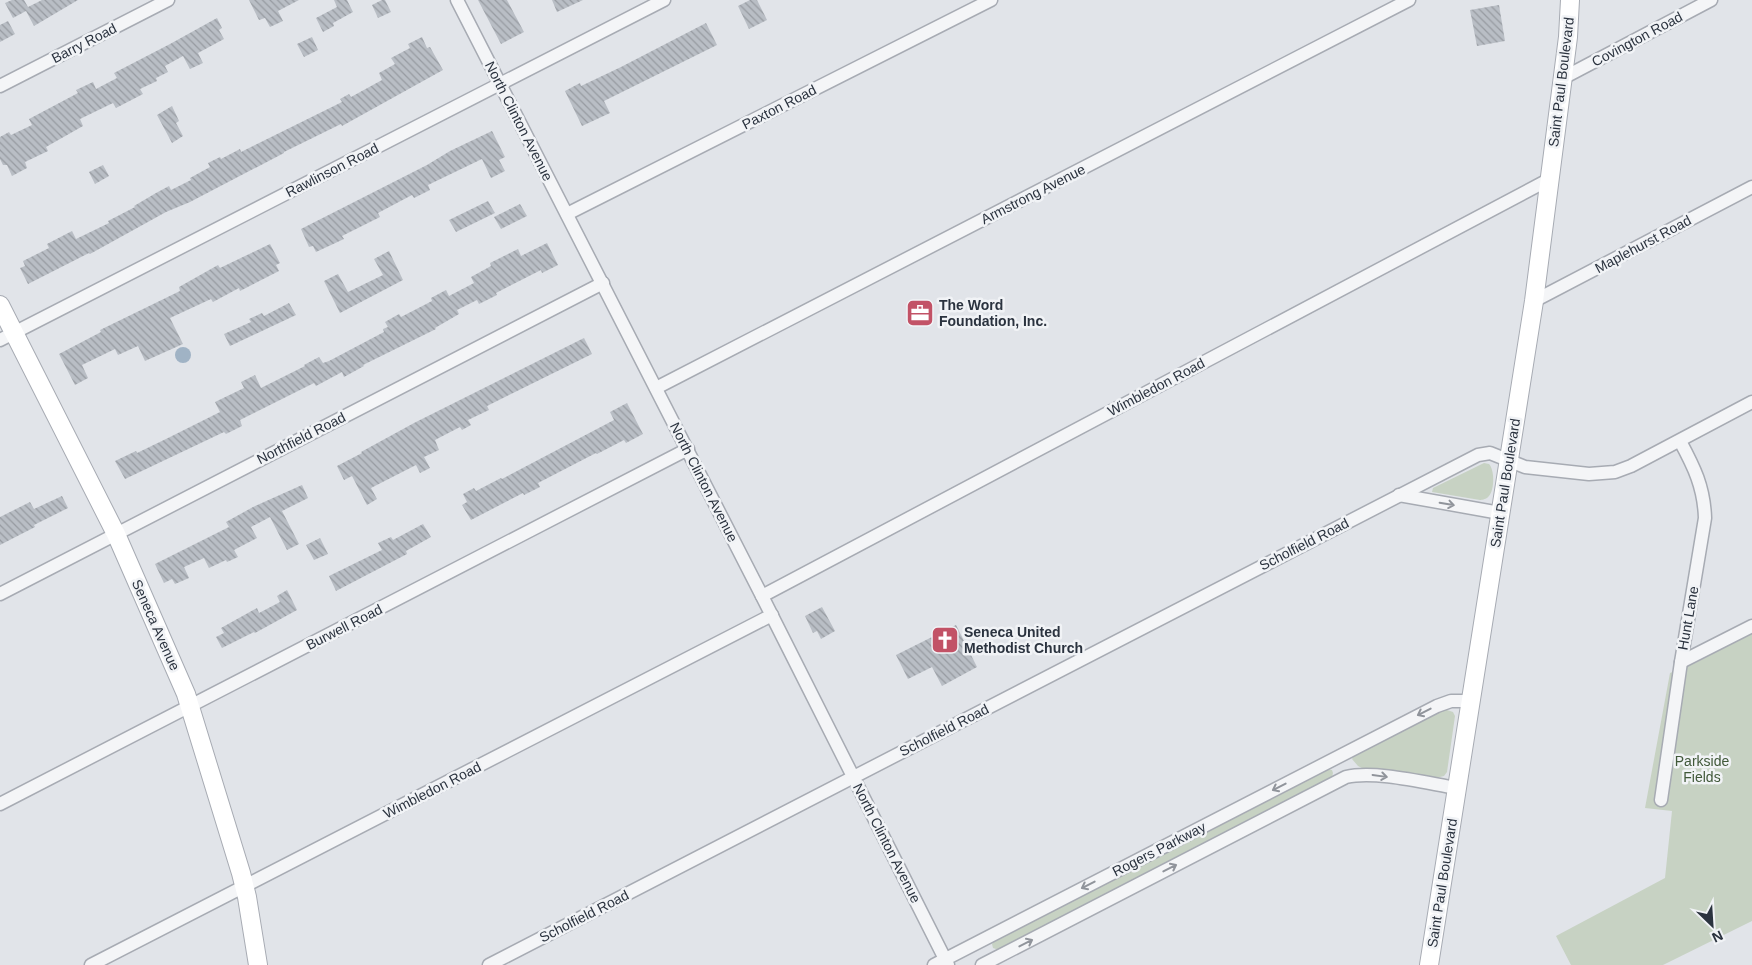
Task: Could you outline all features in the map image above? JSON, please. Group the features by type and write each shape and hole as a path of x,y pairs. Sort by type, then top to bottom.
{"main road":[{"name":"Saint Paul Boulevard","path":"1429,965 1534,302 1563,78 1570,0"},
{"name":"Seneca Avenue","path":"0,305 7,336 116,534 191,706 244,887 258,965"}],"street":[{"name":"Barry Road","path":"0,86 168,0"},
{"name":"North Clinton Avenue","path":"456,0 603,283 854,777 942,963"},
{"name":"Rawlinson Road","path":"7,336 664,0"},
{"name":"Paxton Road","path":"567,214 991,0"},
{"name":"Armstrong Avenue","path":"656,388 1409,0"},
{"name":"Covington Road","path":"1563,78 1711,0"},
{"name":"Wimbledon Road","path":"762,596 1550,179"},
{"name":"Maplehurst Road","path":"1534,302 1752,187"},
{"name":"Northfield Road","path":"0,594 603,283"},
{"name":"Scholfield Road","path":"489,965 1478,455 1490,453 1525,467 1601,474 1615,472 1631,466 1752,402"},
{"name":"Hunt Lane","path":"1661,800 1681,662 1703,533 1704,504 1696,472 1680,440"},
{"name":"Burwell Road","path":"0,804 688,450"},
{"path":"1399,495 1500,513"},
{"name":"Wimbledon Road","path":"91,965 772,615"},
{"path":"1681,662 1752,626"},
{"name":"Rogers Parkway","path":"942,963 981,940 1437,706 1451,701 1470,701"},
{"path":"1337,757 1346,777"},
{"name":"Rogers Parkway","path":"981,940 987,963 1346,777 1359,774 1375,775 1457,788"}],"green space":[{"path":"1484,463 1489,464 1493,476 1492,491 1486,498 1480,500 1432,492 1433,488"},
{"name":"Parkside Fields","path":"1752,633 1752,921 1663,965 1571,965 1556,936 1665,878 1672,811 1645,808 1670,673 1697,662"},
{"path":"1444,709 1453,712 1455,716 1447,772 1444,776 1436,778 1364,769 1358,766 1352,759 1354,755"},
{"path":"1326,769 1332,770 1332,777 999,950 993,948 992,944 994,941"}],"water":[{"path":"183,347 189,349 191,355 189,361 183,363 177,361 175,355 177,349"}],"building":[{"path":"12,0 24,0 28,7 42,0 78,0 34,26 26,11 13,18 5,3"},
{"path":"249,0 299,0 278,11 283,21 270,27 265,18 259,20"},
{"path":"334,0 347,0 353,12 333,23 334,26 323,32 316,18 337,7"},
{"path":"385,0 391,12 378,18 372,5"},
{"path":"478,0 507,0 524,32 501,44"},
{"path":"552,0 583,0 557,12"},
{"path":"750,0 757,0 767,20 749,29 738,6"},
{"path":"1499,5 1505,41 1477,46 1470,10"},
{"path":"217,18 222,28 219,30 224,39 198,53 203,63 190,69 183,56 165,66 168,72 156,78 157,81 140,89 143,94 116,108 113,103 80,119 83,126 46,147 48,151 25,162 27,168 12,176 7,165 3,165 0,159 0,137 9,132 11,135 32,125 29,119 78,93 76,90 93,82 96,89 117,78 114,73"},
{"path":"8,21 15,34 0,42 0,25"},
{"path":"706,23 717,45 604,101 610,113 582,126 565,91 580,83 581,86 621,67"},
{"path":"312,37 318,50 304,57 297,44"},
{"path":"422,37 427,48 430,47 443,70 342,126 341,124 284,152 190,202 166,212 90,254 28,284 20,268 25,266 23,261 49,248 47,244 72,231 76,239 109,223 108,221 169,186 171,190 191,180 190,178 210,167 208,163 220,157 221,159 240,149 241,152 342,102 340,99 349,94 351,97 382,80 379,73 395,64 391,58 410,48 408,44"},
{"path":"172,106 179,121 176,123 183,136 172,143 157,115"},
{"path":"492,131 505,157 499,160 505,171 491,178 482,159 428,185 430,190 414,198 412,195 378,213 380,217 342,236 344,239 316,252 313,246 309,247 301,229"},
{"path":"103,165 109,176 95,184 89,172"},
{"path":"488,201 495,213 456,232 449,220"},
{"path":"520,204 527,216 501,229 494,217"},
{"path":"547,243 558,265 542,273 541,270 479,304 477,300 457,310 459,314 436,329 363,365 344,377 342,372 316,386 314,383 240,420 242,426 226,434 224,432 125,479 115,461 136,451 137,453 220,412 215,402 244,388 241,382 255,375 261,388 319,357 323,363 329,361 384,332 383,329 388,327 385,322 399,314 401,317 432,301 431,298 446,290 449,296 474,283 471,277 491,266 490,263 518,249 521,256"},
{"path":"270,244 280,263 276,265 279,271 240,291 239,288 213,302 211,299 170,318 183,344 145,361 138,346 118,355 115,349 82,365 88,378 75,385 59,354 101,332 100,330 180,291 179,287 218,265 220,268"},
{"path":"389,251 403,280 340,313 324,281 338,274 348,292 383,275 374,259"},
{"path":"289,303 296,315 230,346 224,334 251,322 249,319 262,313 264,316"},
{"path":"584,338 592,354 487,406 489,410 468,420 471,425 462,430 460,427 435,440 439,450 424,457 430,468 420,473 416,465 371,488 377,499 367,505 352,476 344,480 337,466 414,423"},
{"path":"627,403 643,434 626,443 624,440 596,453 538,483 540,487 524,495 523,493 471,520 462,505 467,502 463,494 474,488 476,491 502,479 614,420 610,412"},
{"path":"302,485 308,498 282,511 299,544 287,550 270,517 251,527 257,538 234,550 238,557 209,568 204,558 184,567 189,578 175,584 172,579 164,583 155,564 229,527 226,522 253,507"},
{"path":"62,496 68,508 0,545 0,517 30,502 34,509"},
{"path":"423,524 431,537 406,551 407,554 336,591 329,576 382,550 378,543 391,537 393,540"},
{"path":"320,538 328,554 314,560 306,545"},
{"path":"287,590 297,610 255,633 222,648 216,637 224,633 221,628 257,608 259,613 280,602 277,596"},
{"path":"822,607 835,631 821,639 817,631 813,633 805,616"},
{"name":"Seneca United Methodist Church","path":"956,625 977,667 942,686 932,667 908,679 896,655"}],"place":[{"name":"The Word Foundation, Inc.","path":"920,313"},
{"name":"Seneca United Methodist Church","path":"945,640"}]}
